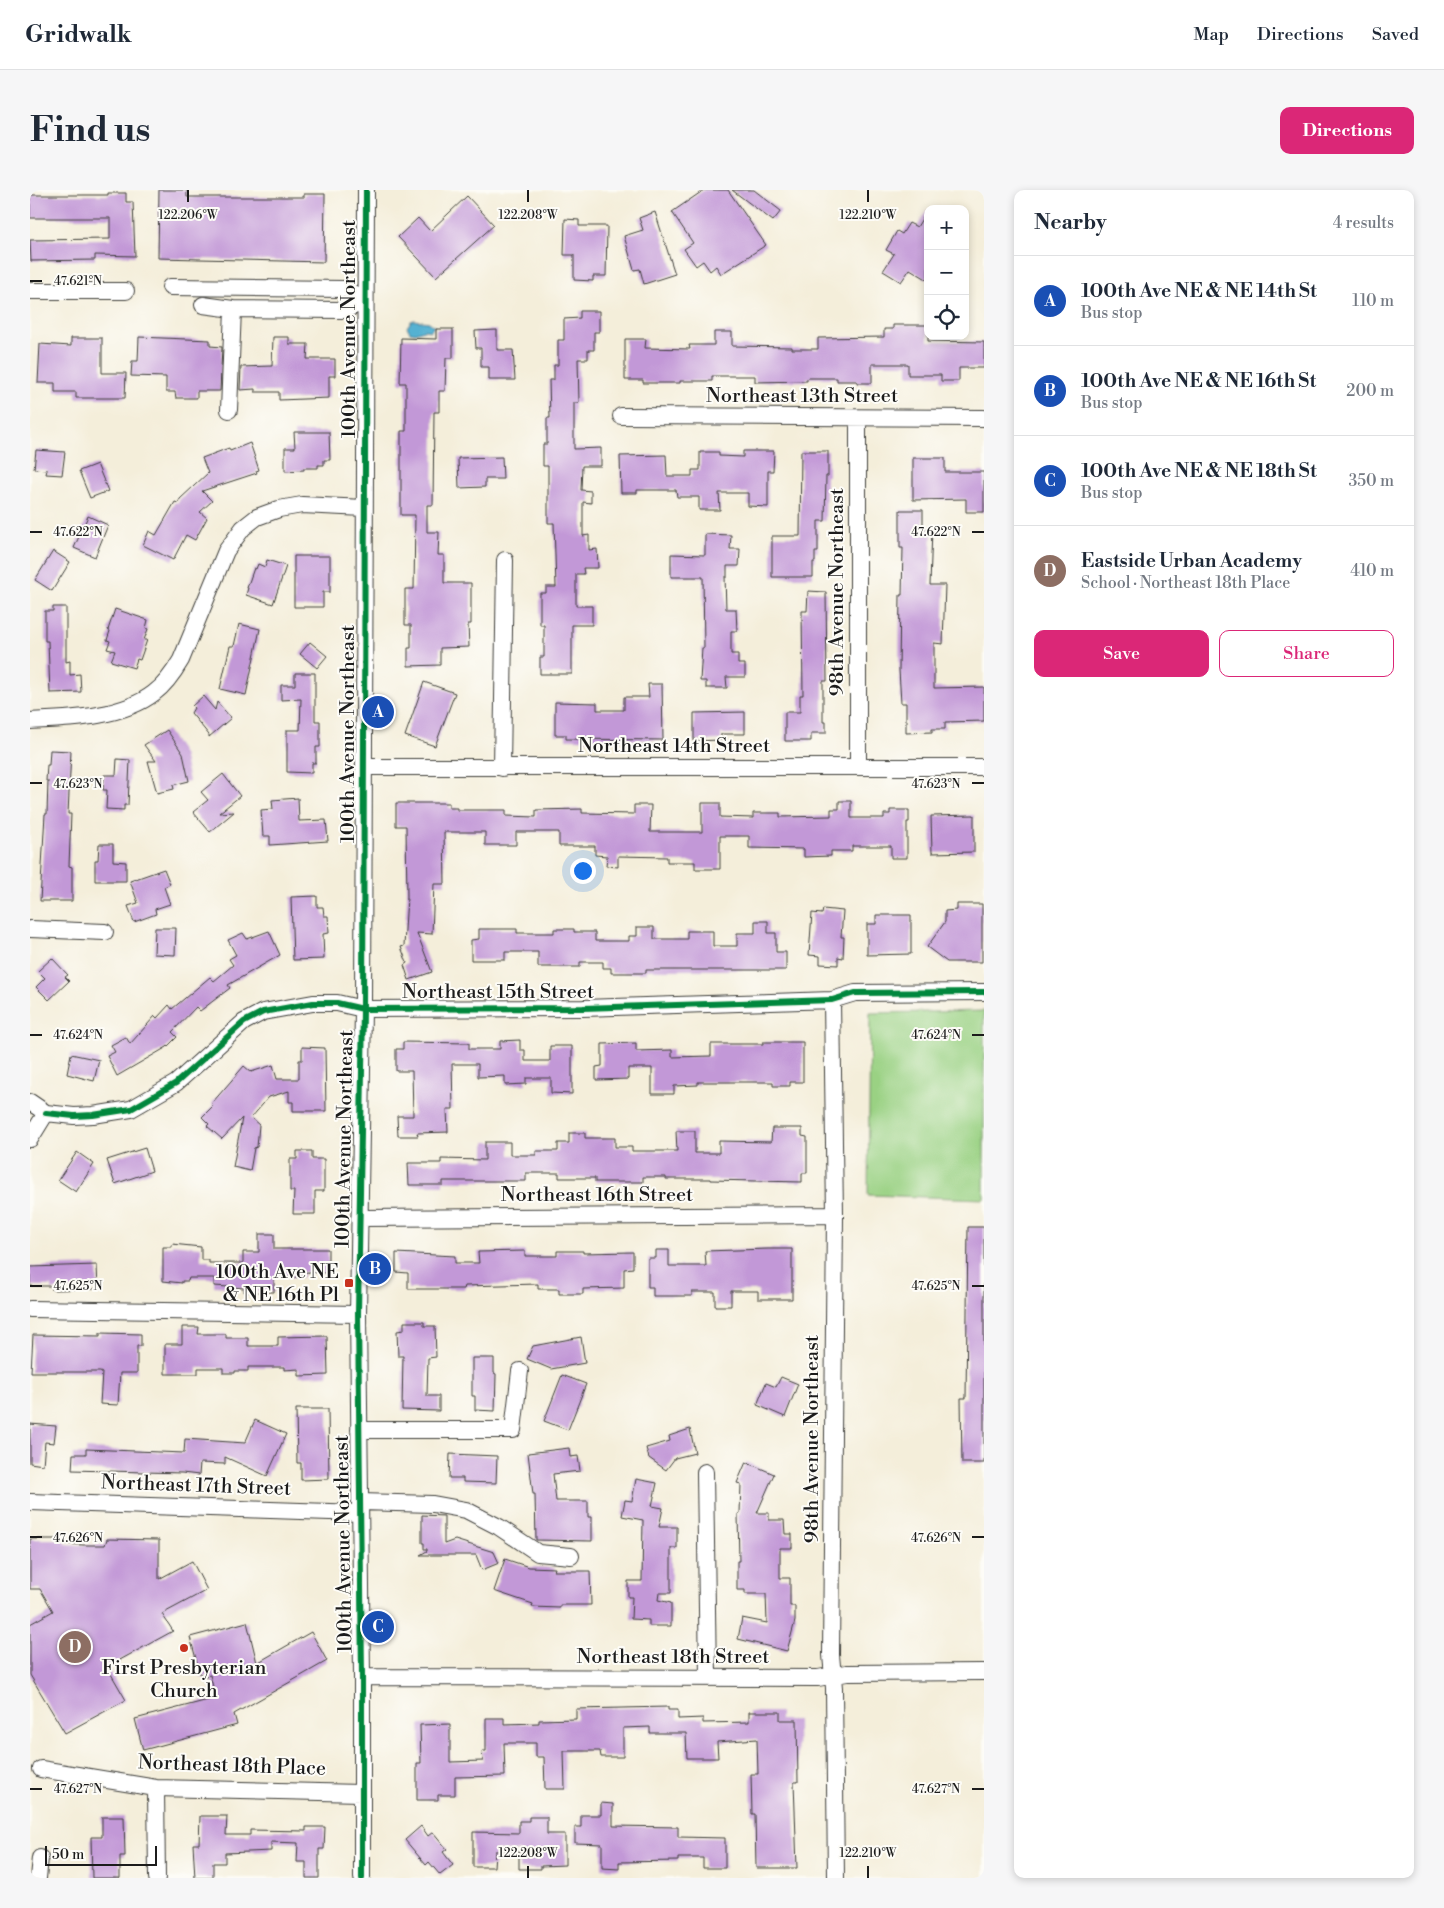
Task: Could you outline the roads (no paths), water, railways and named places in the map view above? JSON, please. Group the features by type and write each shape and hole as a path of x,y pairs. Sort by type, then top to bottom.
{"street":[{"name":"100th Avenue Northeast","path":"362,1878 358,1314 363,1008 366,190"},
{"path":"170,287 346,289 365,301"},
{"path":"30,302 30,291 126,291"},
{"path":"203,305 233,309 345,310 365,301"},
{"path":"230,410 233,309"},
{"name":"Northeast 13th Street","path":"621,416 984,418"},
{"name":"98th Avenue Northeast","path":"858,418 858,766"},
{"path":"30,721 64,720 105,714 154,694 171,676 181,660 226,551 243,528 257,517 279,509 302,505 364,508"},
{"path":"502,768 505,560"},
{"name":"Northeast 14th Street","path":"364,768 984,767"},
{"path":"30,929 104,932"},
{"name":"Northeast 15th Street","path":"46,1113 74,1116 130,1109 176,1083 244,1022 263,1012 313,1003 337,1002 363,1008 583,1008 832,1000 855,993 984,992"},
{"name":"98th Avenue Northeast","path":"832,1000 835,1215 831,1655 833,1675 836,1878"},
{"path":"30,1102 46,1113 30,1139"},
{"name":"Northeast 16th Street","path":"359,1218 835,1215"},
{"path":"30,1309 358,1314"},
{"path":"359,1430 513,1430 520,1371"},
{"path":"705,1472 708,1678"},
{"name":"Northeast 17th Street","path":"30,1502 360,1507 433,1504 466,1510 499,1527 538,1553 571,1556"},
{"name":"Northeast 18th Street","path":"362,1677 818,1678 847,1673 984,1672"},
{"name":"Northeast 18th Place","path":"41,1769 156,1788 361,1792"},
{"path":"156,1788 157,1878"},
{"path":"38,1878 40,1858"}],"water":[{"path":"414,320 429,322 434,326 431,331 410,332 407,327"}],"place":[{"name":"100th Ave NE & NE 14th St","path":"378,712"},
{"name":"100th Ave NE & NE 16th St","path":"375,1269"},
{"name":"100th Ave NE & NE 16th Pl","path":"349,1283"},
{"name":"100th Ave NE & NE 18th St","path":"378,1627"},
{"name":"Eastside Urban Academy","path":"75,1647"},
{"name":"First Presbyterian Church","path":"184,1648"}]}
